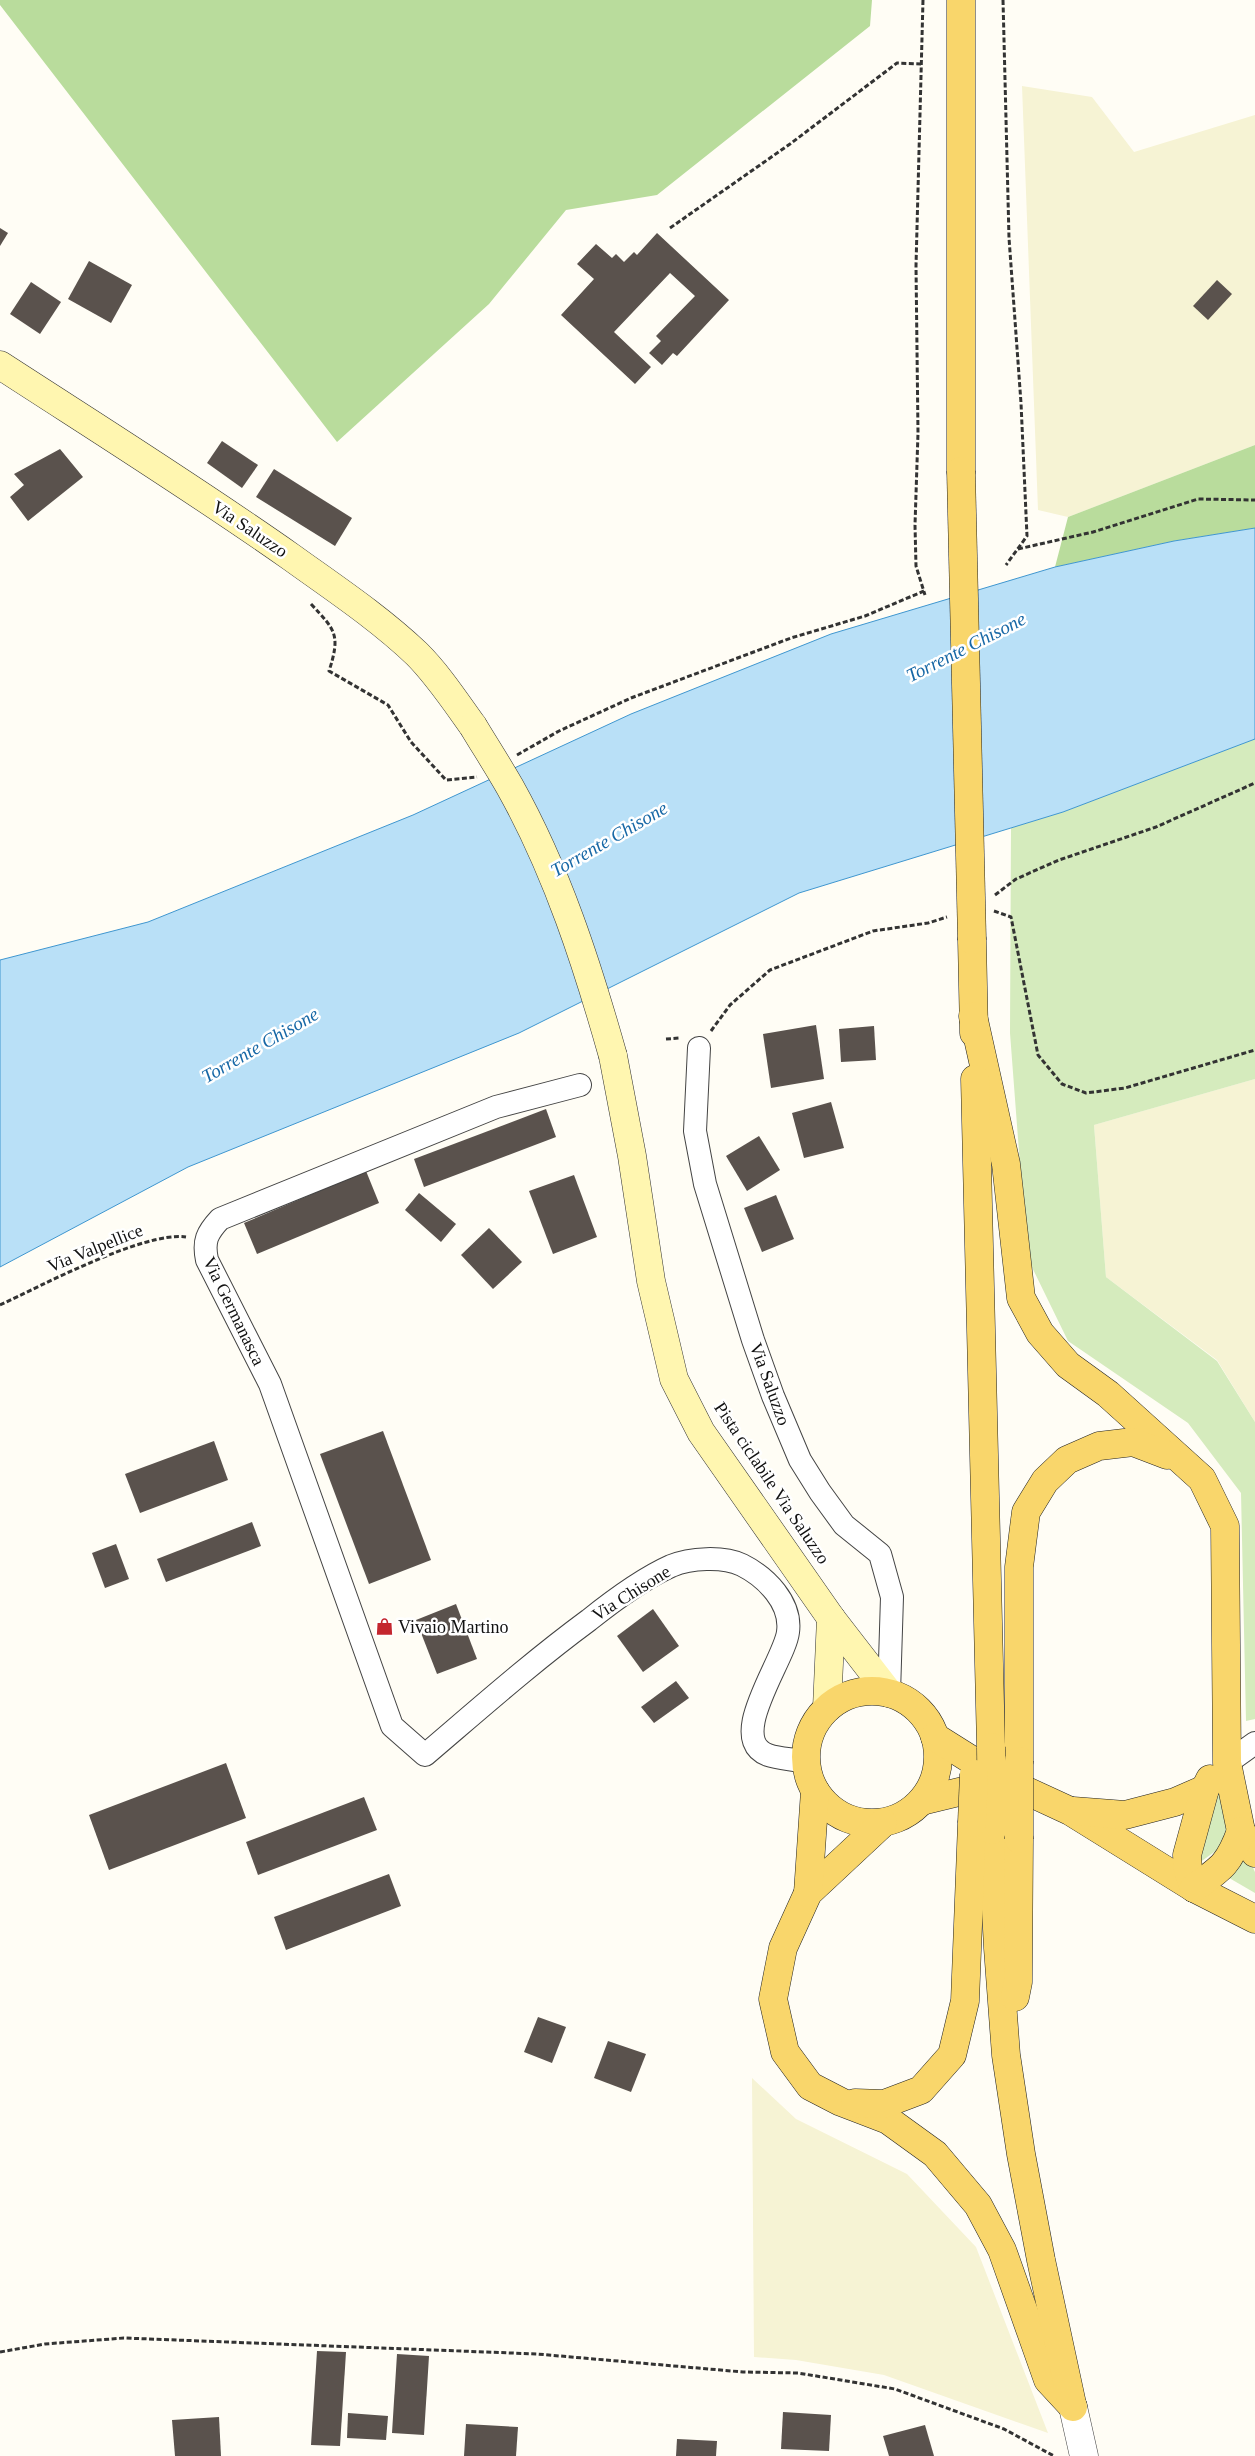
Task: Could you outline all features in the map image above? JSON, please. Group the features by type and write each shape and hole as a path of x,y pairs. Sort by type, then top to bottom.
{"main road":[{"path":"841,2102 884,2104 921,2090 952,2055 965,2001 982,1826 982,1745 988,1654 961,471 961,0"},
{"name":"Via Saluzzo","path":"0,365 244,524 348,596 391,630 418,656 439,679 473,726 510,788 539,847 577,938 613,1056 632,1156 651,1281 674,1379 701,1432 830,1618 889,1693"},
{"path":"973,1016 1006,1164 1021,1298 1040,1333 1068,1365 1108,1394 1202,1480 1225,1526 1227,1762 1248,1842 1220,1870 1194,1888"},
{"path":"1006,2055 1018,1982 1019,1839 1012,1771 1018,1567 1026,1512 1046,1481 1067,1460 1099,1446 1133,1442 1183,1461"},
{"path":"827,1708 830,1618"},
{"path":"922,1801 934,1782 938,1760 935,1737 926,1717 910,1702 889,1693 867,1690 846,1696 827,1708 815,1723 807,1742 806,1762 808,1777 814,1791 827,1806 844,1817 863,1823 882,1822 904,1815 922,1801 1012,1771"},
{"path":"935,1737 1012,1771 1070,1811 1194,1888 1255,1919"},
{"path":"1194,1888 1187,1855 1204,1788 1212,1776 1227,1762"},
{"path":"1070,1811 1125,1815 1175,1802 1204,1788"},
{"path":"814,1791 808,1893 783,1948 773,1999 785,2052 810,2086 841,2102 888,2120 935,2154 978,2205 1002,2250 1048,2380 1073,2407"},
{"path":"808,1893 882,1822"},
{"path":"982,1826 998,1948 1006,2055 1021,2154 1041,2260 1073,2407"}],"street":[{"name":"Via Saluzzo","path":"699,1048 695,1131 708,1192 744,1303 753,1340 773,1396 800,1460 844,1525 880,1554 892,1597 889,1693"},
{"name":"Via Germanasca","path":"425,1755 392,1726 270,1384 207,1260 205,1240 210,1230 220,1219 496,1107 580,1085"},
{"name":"Via Chisone","path":"425,1755 547,1651 620,1596 672,1566 701,1558 740,1564 769,1583 787,1611 788,1632 751,1725 756,1745 767,1755 806,1762"},
{"path":"1227,1762 1255,1743"},
{"path":"1073,2407 1084,2456"}],"path":[{"path":"516,755 559,731 631,698 791,638 865,616 924,593 916,566 915,525 918,433 916,266 923,0"},
{"path":"1003,0 1009,238 1021,403 1027,536 1006,565"},
{"path":"670,228 790,144 897,63 921,64"},
{"path":"1018,549 1093,532 1198,499 1255,500"},
{"path":"312,572 301,592 334,629 335,654 330,671 388,705 411,742 446,780 474,779 482,774"},
{"path":"989,909 1011,917 1038,1055 1062,1084 1086,1093 1125,1088 1255,1050"},
{"name":"Via Valpellice","path":"0,1305 80,1268 157,1238 181,1236 205,1240"},
{"path":"0,2352 44,2344 124,2338 537,2354 743,2372 798,2373 895,2389 1004,2429 1054,2456"}],"shaded area":[{"path":"1022,86 1092,97 1134,152 1255,115 1255,445 1068,517 1038,510"},
{"path":"1255,1079 1255,1422 1217,1360 1106,1277 1094,1125"},
{"path":"752,2078 796,2119 907,2174 976,2247 1048,2433 884,2375 796,2360 754,2357"}],"green space":[{"path":"0,0 872,0 870,26 657,195 566,210 489,304 337,442 0,5"},
{"path":"1255,445 1255,528 1174,541 1055,567 1068,517"},
{"path":"1255,739 1255,1079 1094,1125 1106,1277 1217,1361 1255,1422 1255,1719 1246,1721 1241,1493 1188,1423 1068,1341 1027,1257 1010,1033 1011,828 1063,812"},
{"path":"1220,1785 1231,1815 1224,1845 1199,1863 1199,1842"},
{"path":"1243,1847 1255,1872 1255,1893 1224,1875"}],"water":[{"name":"Torrente Chisone","path":"1255,528 1255,739 1063,812 799,893 519,1033 188,1167 0,1267 0,960 148,922 413,815 631,714 831,634 1055,567 1174,541"}],"building":[{"path":"0,228 8,233 0,246"},
{"path":"657,233 729,300 677,356 673,353 662,365 649,353 661,341 656,336 695,296 670,273 614,332 651,367 635,384 561,315 594,279 577,264 596,244 612,258 616,254 624,262 634,252 637,255"},
{"path":"89,261 132,285 111,323 68,299"},
{"path":"1217,280 1232,294 1208,320 1193,306"},
{"path":"31,282 61,302 40,334 10,314"},
{"path":"222,441 258,465 242,488 207,463"},
{"path":"60,449 83,477 28,521 10,497 24,485 14,474"},
{"path":"274,469 352,518 335,546 256,497"},
{"path":"816,1025 824,1079 771,1088 763,1034"},
{"path":"874,1026 876,1060 841,1062 839,1029"},
{"path":"831,1102 844,1148 804,1158 792,1113"},
{"path":"546,1109 556,1137 424,1187 414,1159"},
{"path":"759,1136 780,1170 747,1191 726,1156"},
{"path":"366,1171 379,1203 257,1254 244,1223"},
{"path":"574,1175 597,1237 553,1254 529,1191"},
{"path":"419,1193 456,1224 441,1242 405,1210"},
{"path":"776,1195 794,1239 762,1252 744,1208"},
{"path":"489,1228 522,1262 493,1289 461,1255"},
{"path":"383,1431 431,1560 369,1584 320,1454"},
{"path":"214,1441 228,1480 140,1513 125,1474"},
{"path":"252,1522 261,1546 166,1582 157,1559"},
{"path":"116,1544 129,1579 105,1588 92,1553"},
{"path":"456,1604 477,1659 437,1674 416,1620"},
{"path":"653,1609 679,1646 643,1672 617,1636"},
{"path":"676,1681 689,1698 654,1723 641,1707"},
{"path":"226,1763 246,1818 109,1870 89,1815"},
{"path":"364,1797 377,1830 258,1875 246,1842"},
{"path":"389,1874 401,1906 286,1950 274,1917"},
{"path":"538,2017 566,2027 552,2063 524,2052"},
{"path":"608,2041 646,2054 631,2092 594,2078"},
{"path":"317,2351 346,2352 340,2446 311,2445"},
{"path":"397,2354 429,2356 424,2435 392,2433"},
{"path":"783,2412 831,2415 829,2451 781,2449"},
{"path":"348,2413 388,2416 386,2440 347,2438"},
{"path":"219,2417 221,2456 175,2456 172,2420"},
{"path":"466,2424 518,2427 516,2456 464,2456"},
{"path":"925,2425 934,2456 889,2456 883,2436"},
{"path":"677,2439 717,2441 716,2456 676,2456"}],"place":[{"name":"Vivaio Martino","path":"384,1627"}]}
